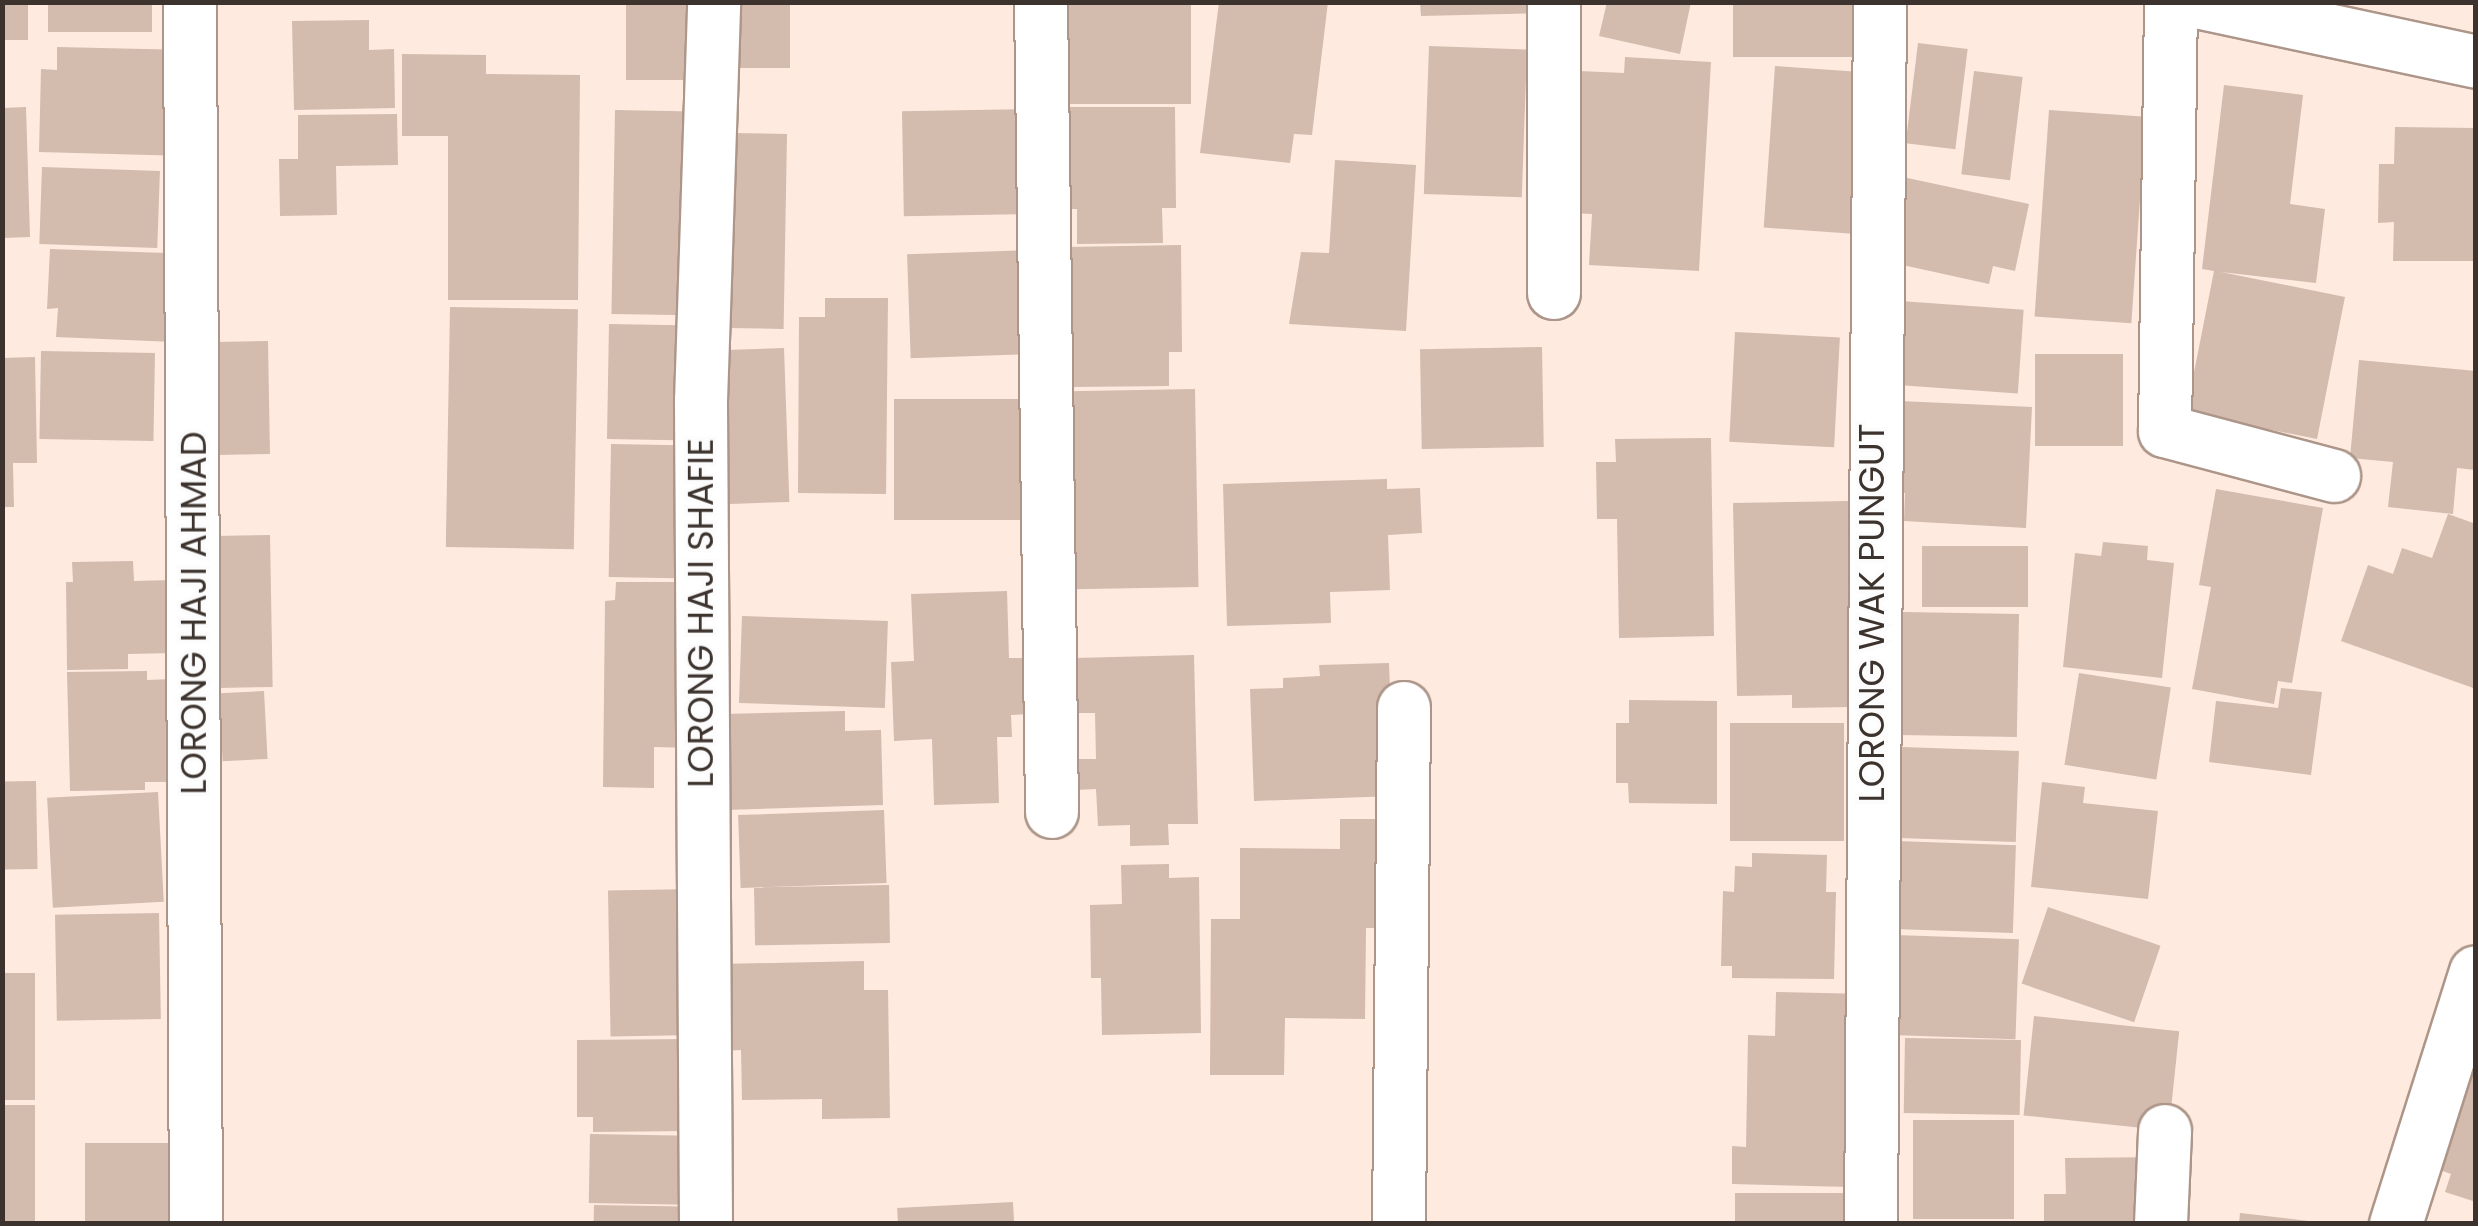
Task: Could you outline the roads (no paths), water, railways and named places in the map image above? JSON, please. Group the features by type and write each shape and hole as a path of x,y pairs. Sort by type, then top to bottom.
{"street":[{"name":"LORONG HAJI AHMAD","path":"190,2 196,1224"},
{"name":"LORONG HAJI SHAFIE","path":"706,1224 701,400 714,2"},
{"path":"1041,2 1052,812"},
{"path":"1554,2 1554,292"},
{"name":"LORONG WAK PUNGUT","path":"1872,1224 1880,2"},
{"path":"2171,2 2165,432 2334,476"},
{"path":"2196,2 2476,62"},
{"path":"1399,1224 1404,708"},
{"path":"2396,1224 2476,972"},
{"path":"2160,1224 2164,1131"}]}
